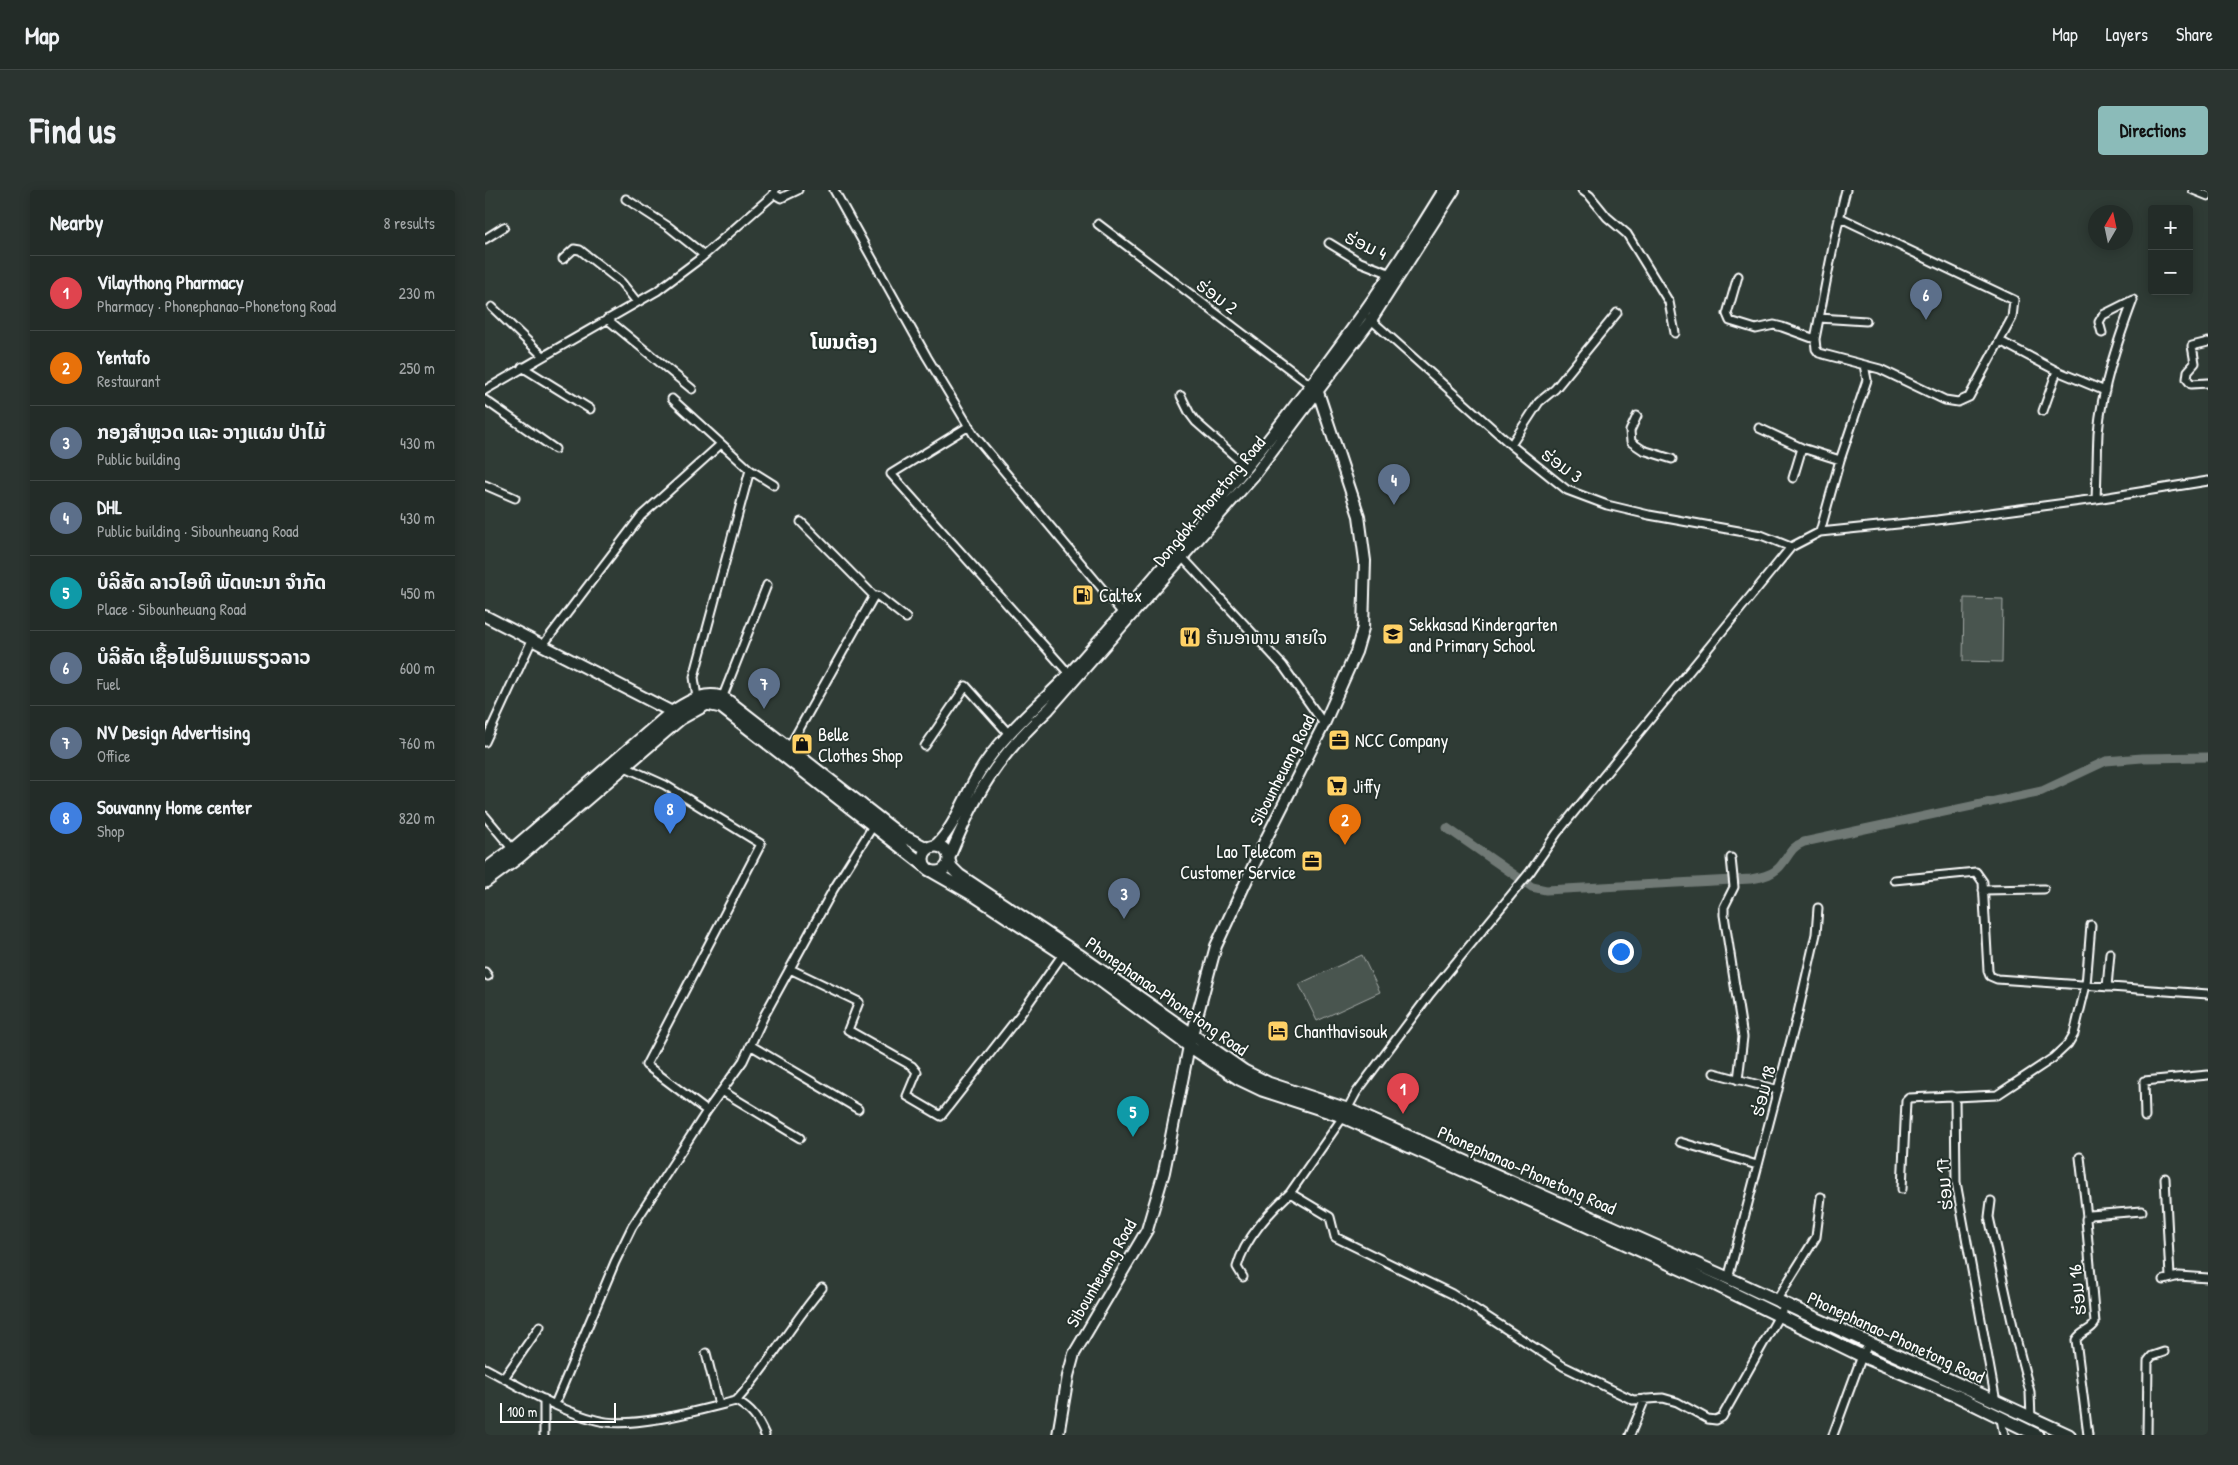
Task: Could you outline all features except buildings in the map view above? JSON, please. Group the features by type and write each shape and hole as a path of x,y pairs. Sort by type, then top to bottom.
{"main road":[{"name":"Dongdok-Phonetong Road","path":"1367,317 1391,274 1444,190"},
{"name":"Dongdok-Phonetong Road","path":"1125,616 1183,558 1256,473 1367,317 1453,190"},
{"name":"Dongdok-Phonetong Road","path":"963,811 993,770 1023,734 1049,709 1072,677 1125,616 1247,467 1315,389"},
{"name":"Sibounheuang Road","path":"1057,1435 1074,1354 1147,1230 1164,1172 1189,1046 1216,946 1264,843 1324,724 1356,652 1363,628 1365,561 1359,516 1315,389"},
{"path":"485,616 677,715"},
{"name":"Dongdok-Phonetong Road","path":"963,811 977,776 1009,734 1072,677"},
{"path":"485,882 516,853 697,698 707,695 721,702 789,749 899,834 932,848 944,849 949,859"},
{"path":"485,870 516,853 623,766 677,715 707,704 721,702"},
{"name":"Phonephanao-Phonetong Road","path":"721,702 873,826 929,868 963,888 1063,954 1077,958 1189,1046 1239,1079 1254,1086 1345,1113 1514,1193 1869,1344 1959,1392 2001,1419 2037,1435"},
{"path":"963,811 949,859 943,870 929,868 923,858 963,811"},
{"name":"Phonephanao-Phonetong Road","path":"949,859 951,867 959,875 1077,958 1248,1073 1729,1279 1862,1356 1959,1392 1996,1403 2069,1435"}],"street":[{"path":"485,390 657,291 704,255 774,192 781,198 798,190"},
{"path":"834,190 927,357 969,426 1125,616"},
{"path":"1582,190 1590,196 1607,217 1627,234 1669,302 1675,333"},
{"path":"1839,217 2014,300 2012,318 1969,397 1958,402 1945,400 1880,369 1819,353 1816,349 1815,339 1839,217 1846,190"},
{"path":"2193,190 2208,196"},
{"path":"626,199 669,227 704,255"},
{"name":"ຮ່ອມ 2","path":"1098,224 1315,389"},
{"path":"485,239 504,227"},
{"name":"ຮ່ອມ 4","path":"1329,243 1360,262 1391,274"},
{"path":"563,259 574,249 580,250 621,282 637,302"},
{"path":"1738,276 1727,314 1730,321 1756,329 1774,325 1815,339"},
{"path":"2096,499 2098,433 2105,390 2117,343 2133,300 2103,315 2099,322 2102,334"},
{"path":"492,307 543,356"},
{"path":"1511,445 1539,402 1555,389 1617,313"},
{"name":"ຮ່ອມ 3","path":"1367,317 1543,473 1575,494 1649,515 1761,534 1791,547"},
{"path":"1819,318 1866,321"},
{"path":"607,319 692,389"},
{"path":"2000,341 2057,371 2105,390"},
{"path":"2208,342 2192,346 2195,363 2188,372 2187,379 2191,384 2208,383"},
{"path":"1820,532 1839,460 1867,380 1863,365"},
{"path":"522,368 591,409"},
{"path":"2043,411 2057,371"},
{"path":"1181,396 1196,422 1247,467"},
{"path":"672,399 751,470 774,486"},
{"path":"485,400 555,449"},
{"path":"1637,416 1630,431 1631,442 1643,450 1672,459"},
{"path":"969,426 891,474 1072,677"},
{"path":"1759,428 1801,448 1839,460"},
{"path":"543,645 641,516 721,444"},
{"path":"1793,478 1801,448"},
{"path":"697,698 694,677 751,470"},
{"path":"1243,1277 1237,1267 1240,1256 1269,1213 1290,1193 1345,1113 1356,1093 1430,994 1530,872 1563,825 1791,547 1820,532 1937,520 2096,499 2208,481"},
{"path":"485,485 515,498"},
{"path":"801,522 874,596 878,596 906,618"},
{"path":"1183,558 1283,666 1324,724"},
{"path":"721,702 767,585"},
{"path":"789,749 874,596"},
{"path":"485,742 532,640"},
{"path":"925,746 966,686 1009,734"},
{"path":"623,766 665,785 761,844 646,1065 707,1111"},
{"path":"485,816 516,853"},
{"path":"555,1404 615,1262 632,1227 707,1111 743,1061 833,890 873,826"},
{"path":"1731,858 1734,887 1725,907 1724,915 1743,1037 1738,1080"},
{"path":"1894,880 1976,872 1983,882 1987,965 1990,976 1997,979 2208,994"},
{"path":"1983,890 2044,889"},
{"name":"ຮ່ອມ 18","path":"1729,1279 1757,1165 1779,1090 1816,934 1818,908"},
{"path":"1901,1189 1906,1101 1909,1098 1951,1096 1955,1098 1997,1095 2053,1058 2068,1044 2074,1034 2086,985 2091,925"},
{"path":"2107,987 2110,953"},
{"path":"790,969 859,1002 848,1030 912,1066 917,1072 907,1096 941,1116 1020,1015 1063,954"},
{"path":"750,1045 859,1109"},
{"path":"1714,1073 1779,1090"},
{"path":"2145,1117 2144,1081 2208,1075"},
{"path":"723,1091 799,1138"},
{"name":"ຮ່ອມ 17","path":"1955,1098 1956,1182 1996,1403"},
{"path":"1680,1142 1757,1165"},
{"path":"2080,1157 2087,1217 2090,1214 2141,1210"},
{"path":"2165,1178 2167,1279 2208,1278"},
{"path":"1290,1193 1330,1217 1335,1237 1451,1294 1563,1366 1633,1400 1663,1398 1677,1402 1708,1419 1719,1419 1816,1237 1821,1197"},
{"path":"1991,1201 1989,1217 2015,1335 2030,1392 2031,1418"},
{"name":"ຮ່ອມ 16","path":"2087,1217 2088,1262 2095,1323 2093,1327 2082,1332 2076,1340 2088,1435"},
{"path":"485,1368 544,1400 597,1420 635,1422 719,1406 736,1401 754,1382 790,1328 822,1288"},
{"path":"504,1378 540,1326"},
{"path":"1833,1435 1862,1356 1869,1344"},
{"path":"2147,1435 2148,1361 2152,1356 2163,1352"},
{"path":"706,1353 719,1406"},
{"path":"1630,1435 1645,1399"},
{"path":"544,1400 544,1435"},
{"path":"736,1401 747,1407 757,1418 765,1435"},
{"path":"2001,1419 2004,1435"}],"shaded area":[{"path":"1964,598 2003,599 2002,662 1963,661"},
{"path":"1362,955 1380,992 1317,1021 1299,984"}],"waterway":[{"path":"1447,828 1532,887 1546,890 1751,879 1772,873 1782,864 1793,849 1804,842 2042,791 2106,761 2142,758 2208,757"}],"place":[{"name":"ບໍລິສັດ ເຊື້ອໄຟອິມແພຣຽວລາວ","path":"1926,320"},
{"name":"DHL","path":"1394,505"},
{"name":"Caltex","path":"1083,595"},
{"name":"Sekkasad Kindergarten and Primary School","path":"1393,634"},
{"name":"ຮ້ານອາຫານ ສາຍໃຈ","path":"1190,637"},
{"name":"NV Design Advertising","path":"764,709"},
{"name":"NCC Company","path":"1339,740"},
{"name":"Belle Clothes Shop","path":"802,744"},
{"name":"Jiffy","path":"1337,786"},
{"name":"Souvanny Home center","path":"670,834"},
{"name":"Yentafo","path":"1345,845"},
{"name":"Lao Telecom Customer Service","path":"1312,861"},
{"name":"ກອງສໍາຫຼວດ ແລະ ວາງແຜນ ປ່າໄມ້","path":"1124,919"},
{"name":"Chanthavisouk","path":"1278,1031"},
{"name":"Vilaythong Pharmacy","path":"1403,1114"},
{"name":"ບໍລິສັດ ລາວໄອທີ ພັດທະນາ ຈຳກັດ","path":"1133,1137"}],"district":[{"name":"ໂພນຕ້ອງ","path":"844,341"}]}
